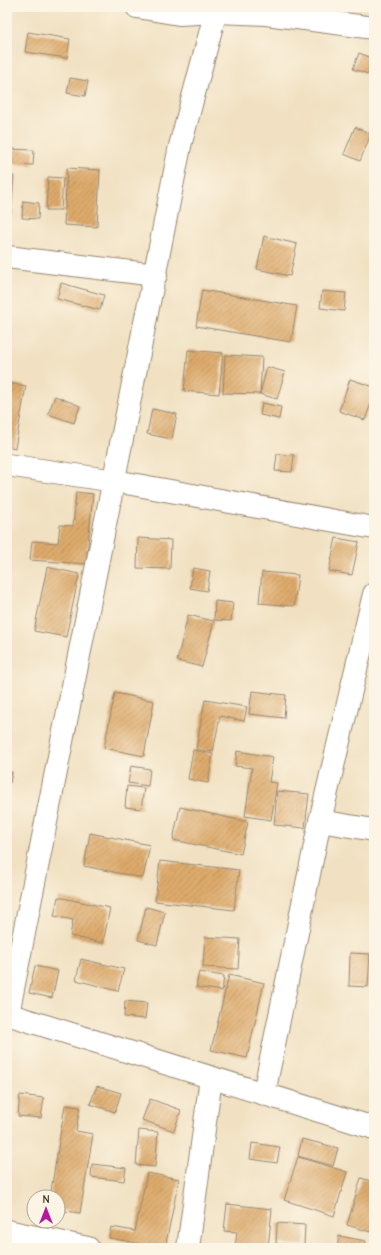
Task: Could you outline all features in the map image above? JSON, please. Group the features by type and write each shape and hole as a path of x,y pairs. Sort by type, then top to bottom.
{"street":[{"path":"137,7 179,14 216,10 266,14 374,28"},
{"path":"216,10 180,146 115,481 7,1014 374,1128"},
{"path":"7,257 156,275"},
{"path":"7,465 115,481 374,528"},
{"path":"264,1093 320,821 374,594"},
{"path":"320,821 374,830"},
{"path":"188,1248 211,1078"},
{"path":"7,1231 88,1248"}],"building":[{"path":"28,32 70,39 67,58 25,52"},
{"path":"359,53 374,59 374,76 353,69"},
{"path":"70,78 88,81 85,96 67,93"},
{"path":"355,127 371,134 360,161 344,154"},
{"path":"7,149 34,150 33,165 7,164"},
{"path":"67,168 100,170 97,227 64,225"},
{"path":"7,176 14,176 11,214 7,214"},
{"path":"48,177 63,178 61,210 46,210"},
{"path":"23,201 39,203 38,219 22,218"},
{"path":"264,236 297,244 290,276 257,269"},
{"path":"61,283 104,295 100,310 57,299"},
{"path":"202,290 297,306 291,342 196,326"},
{"path":"322,291 346,293 344,311 320,308"},
{"path":"188,350 223,353 219,394 184,391"},
{"path":"225,355 262,357 260,394 223,393"},
{"path":"267,367 285,372 277,399 260,394"},
{"path":"350,379 374,387 374,395 365,420 339,411"},
{"path":"7,383 26,386 15,448 7,446"},
{"path":"55,396 80,406 74,423 48,414"},
{"path":"262,403 281,407 279,419 260,415"},
{"path":"152,409 177,414 172,439 147,434"},
{"path":"277,454 294,455 292,472 275,471"},
{"path":"76,492 93,494 86,564 30,560 32,541 58,543 60,525 73,526"},
{"path":"138,538 171,540 170,569 137,568"},
{"path":"336,538 359,542 352,575 329,571"},
{"path":"47,567 79,574 66,637 34,631"},
{"path":"193,568 210,571 207,591 190,588"},
{"path":"262,572 298,575 294,606 259,603"},
{"path":"215,601 233,603 231,621 214,620"},
{"path":"188,615 214,621 202,667 177,661"},
{"path":"7,644 10,644 8,660 7,660"},
{"path":"252,691 286,695 284,718 249,714"},
{"path":"115,693 154,701 144,756 104,748"},
{"path":"205,700 247,707 244,721 220,716 213,752 196,749"},
{"path":"193,750 213,754 208,783 188,779"},
{"path":"237,751 273,757 269,782 277,783 271,820 245,816 252,768 235,766"},
{"path":"131,766 150,769 148,786 128,783"},
{"path":"7,772 12,772 10,783 7,782"},
{"path":"127,786 144,788 141,809 125,807"},
{"path":"277,791 309,794 305,828 274,825"},
{"path":"180,807 248,822 241,854 173,840"},
{"path":"90,833 150,845 143,878 84,866"},
{"path":"160,861 239,870 234,910 155,901"},
{"path":"58,897 110,908 103,943 70,936 73,920 54,916"},
{"path":"146,907 165,912 157,945 138,940"},
{"path":"205,937 240,939 238,969 203,967"},
{"path":"350,953 370,954 368,987 349,986"},
{"path":"81,959 124,969 118,991 76,980"},
{"path":"35,966 58,971 52,998 29,993"},
{"path":"199,972 224,976 222,991 196,987"},
{"path":"229,975 264,983 247,1058 211,1050"},
{"path":"125,1001 147,1003 145,1019 124,1017"},
{"path":"97,1086 121,1093 115,1112 90,1104"},
{"path":"20,1095 44,1098 41,1118 18,1116"},
{"path":"150,1099 181,1110 174,1131 142,1120"},
{"path":"65,1105 80,1107 76,1131 93,1134 80,1213 66,1211 66,1189 51,1189"},
{"path":"139,1130 158,1132 155,1167 136,1165"},
{"path":"302,1139 338,1148 333,1166 298,1156"},
{"path":"252,1143 280,1147 277,1163 250,1159"},
{"path":"298,1157 347,1172 334,1216 284,1200"},
{"path":"92,1164 126,1168 124,1181 91,1177"},
{"path":"147,1173 179,1179 165,1248 109,1238 111,1227 135,1231"},
{"path":"361,1178 374,1182 374,1233 347,1225"},
{"path":"227,1204 272,1209 268,1248 235,1248 237,1232 224,1231"},
{"path":"277,1223 305,1225 304,1245 276,1244"},
{"path":"339,1236 366,1241 365,1248 337,1248"}]}
